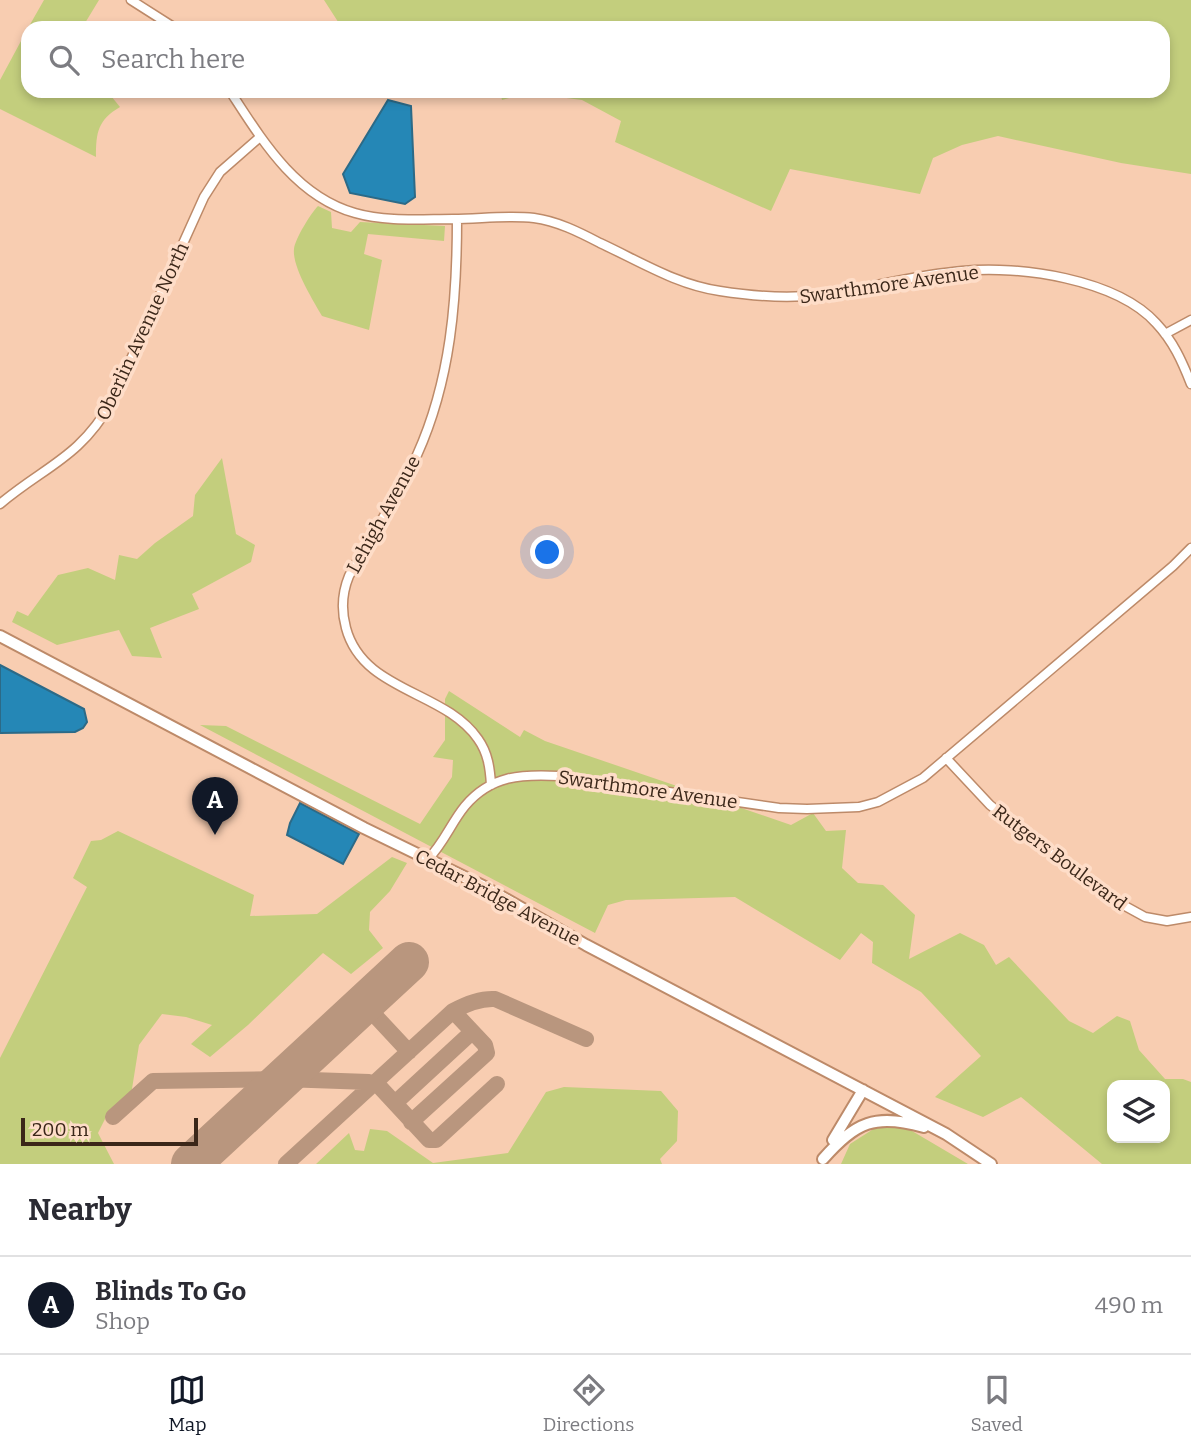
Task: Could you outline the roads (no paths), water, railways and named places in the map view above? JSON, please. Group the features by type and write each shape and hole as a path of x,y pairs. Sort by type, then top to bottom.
{"main road":[{"name":"Cedar Bridge Avenue","path":"0,636 364,828 483,886 586,944 946,1134 992,1164"},
{"path":"821,1161 863,1090"},
{"path":"821,1161 844,1136 873,1121 896,1120 946,1134"}],"street":[{"path":"131,0 164,21"},
{"name":"Swarthmore Avenue","path":"235,98 282,166 324,200 353,212 398,219 528,218 550,221 581,233 673,278 716,290 756,296 817,295 963,270 1027,272 1063,279 1114,295 1146,314 1178,353 1191,384"},
{"name":"Oberlin Avenue North","path":"0,504 72,452 100,423 204,197 220,172 260,137"},
{"name":"Lehigh Avenue","path":"457,219 454,319 439,393 419,451 349,576 343,590 343,611 348,638 365,664 458,719 478,738 489,763 491,785"},
{"path":"1165,334 1191,320"},
{"name":"Swarthmore Avenue","path":"428,859 439,849 464,806 491,785 523,774 559,776 779,808 829,809 878,802 923,778 1191,548"},
{"name":"Rutgers Boulevard","path":"946,758 990,805 1105,895 1145,917 1167,921 1191,916"}],"water":[{"path":"388,100 411,106 415,197 405,204 350,193 343,174"},
{"path":"0,665 84,709 87,722 83,728 75,732 0,733"},
{"path":"300,803 359,834 343,864 287,835"}],"place":[{"name":"Blinds To Go","path":"215,835"}]}
